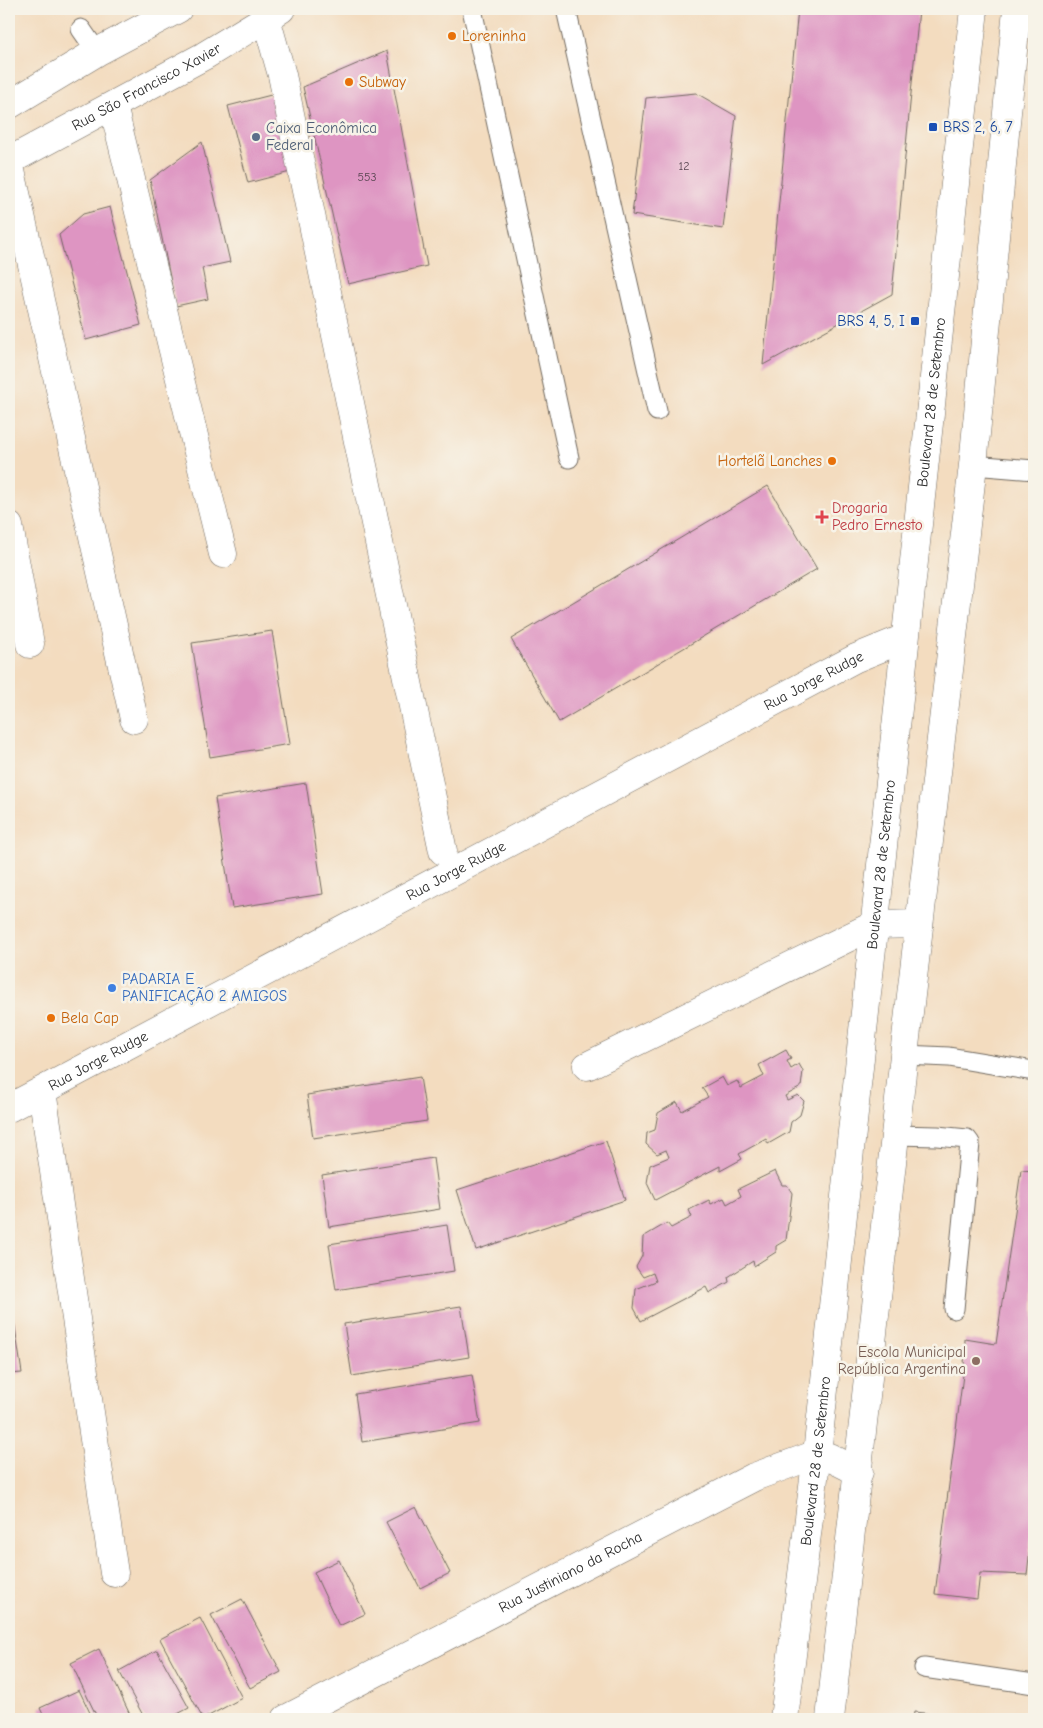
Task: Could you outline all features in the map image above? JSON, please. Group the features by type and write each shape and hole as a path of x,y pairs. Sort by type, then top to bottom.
{"street":[{"path":"9,105 98,52 178,9"},
{"name":"Boulevard 28 de Setembro","path":"784,1719 816,1454 905,638 912,592 974,9"},
{"path":"830,1719 904,1055 973,465 1018,9"},
{"path":"274,13 282,75 444,851"},
{"name":"Rua São Francisco Xavier","path":"9,162 204,56 274,13"},
{"path":"113,106 223,554"},
{"path":"9,162 134,718"},
{"path":"9,526 30,644"},
{"name":"Rua Jorge Rudge","path":"9,1108 856,658 905,638"},
{"path":"587,1066 874,925 919,924"},
{"path":"42,1091 114,1574"},
{"path":"816,1454 829,1457 859,1472"},
{"name":"Rua Justiniano da Rocha","path":"286,1719 754,1477 816,1454"}],"lane":[{"path":"472,9 569,458"},
{"path":"566,9 657,411"},
{"path":"81,29 98,52"},
{"path":"973,465 1034,470"},
{"path":"904,1055 949,1057 1032,1073"},
{"path":"895,1135 967,1139 970,1143 954,1309"},
{"path":"924,1668 1034,1684"}],"building":[{"path":"798,9 919,9 892,294 763,365"},
{"path":"387,51 427,266 348,284 303,87"},
{"path":"696,93 736,116 723,229 632,215 646,98"},
{"path":"275,94 294,171 248,183 228,106"},
{"path":"202,142 230,262 202,268 208,299 176,306 150,180"},
{"path":"110,207 141,325 86,340 59,235 83,214"},
{"path":"768,486 817,569 559,722 511,639"},
{"path":"272,631 290,744 210,757 192,643"},
{"path":"306,783 323,894 232,908 215,798"},
{"path":"786,1050 791,1059 787,1061 791,1069 799,1064 803,1071 801,1087 785,1096 787,1100 798,1095 804,1101 800,1115 791,1122 789,1132 768,1144 766,1139 739,1154 742,1159 720,1171 720,1166 655,1200 647,1183 650,1165 669,1157 666,1150 657,1154 646,1144 647,1133 655,1130 658,1113 677,1102 682,1111 708,1097 702,1088 722,1077 727,1086 737,1081 741,1088 764,1076 759,1065"},
{"path":"420,1077 427,1121 313,1138 307,1095"},
{"path":"606,1141 625,1200 476,1250 457,1190"},
{"path":"433,1158 440,1209 329,1227 322,1175"},
{"path":"1021,1170 1034,1171 1034,1512 1027,1575 980,1573 977,1599 935,1594 964,1367 965,1339 996,1344"},
{"path":"775,1171 782,1185 787,1185 792,1193 786,1240 776,1246 776,1252 754,1266 753,1261 728,1277 729,1282 709,1293 706,1287 641,1321 634,1308 636,1289 656,1281 653,1273 643,1277 636,1267 642,1256 643,1237 667,1223 671,1228 692,1217 689,1210 709,1200 711,1204 724,1198 727,1204 741,1196 738,1189"},
{"path":"447,1225 454,1271 336,1290 329,1244"},
{"path":"9,1288 22,1373 9,1374"},
{"path":"461,1306 469,1357 352,1376 344,1324"},
{"path":"472,1375 480,1423 362,1442 355,1394"},
{"path":"416,1507 450,1573 420,1588 386,1522"},
{"path":"339,1560 365,1614 339,1626 314,1572"},
{"path":"242,1599 281,1672 250,1688 211,1615"},
{"path":"200,1618 242,1698 203,1719 160,1639"},
{"path":"99,1649 132,1719 98,1719 71,1663"},
{"path":"157,1650 189,1708 168,1719 145,1719 119,1671"},
{"path":"79,1690 93,1719 45,1719 40,1708"},
{"path":"914,1712 972,1718 972,1719 913,1719"}],"place":[{"name":"Loreninha","path":"452,36"},
{"name":"Subway","path":"349,82"},
{"name":"BRS 2, 6, 7","path":"933,127"},
{"name":"Caixa Econômica Federal","path":"256,137"},
{"name":"BRS 4, 5, I","path":"915,321"},
{"name":"Hortelã Lanches","path":"832,461"},
{"name":"Drogaria Pedro Ernesto","path":"822,517"},
{"name":"PADARIA E PANIFICAÇÃO 2 AMIGOS","path":"112,988"},
{"name":"Bela Cap","path":"51,1018"},
{"name":"Escola Municipal República Argentina","path":"976,1361"}]}
